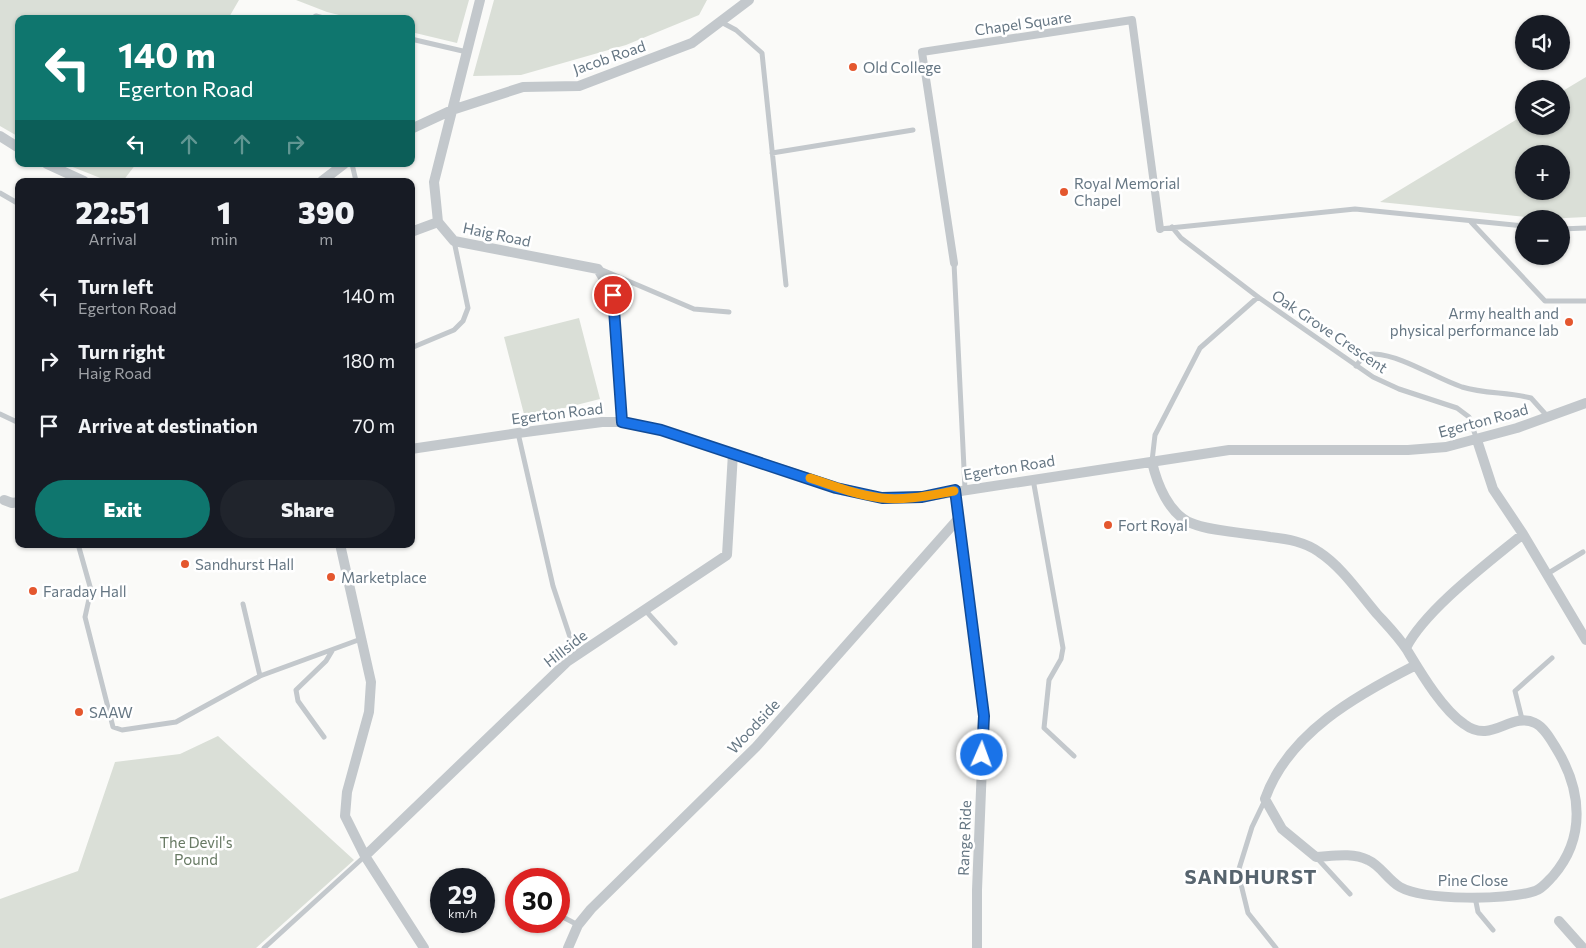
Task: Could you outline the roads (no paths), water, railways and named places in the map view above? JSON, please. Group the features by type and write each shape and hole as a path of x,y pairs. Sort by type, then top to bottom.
{"street":[{"path":"415,231 438,222 434,182 480,0"},
{"name":"Jacob Road","path":"415,127 452,110 523,87 580,86 692,43 749,0"},
{"name":"Chapel Square","path":"954,263 922,52 1132,20 1160,229"},
{"path":"0,136 15,145"},
{"path":"54,167 77,178"},
{"path":"326,178 340,167"},
{"name":"Haig Road","path":"438,222 454,241 598,269"},
{"path":"598,269 613,295 622,422"},
{"name":"Egerton Road","path":"415,448 602,422 622,422 661,430 836,488 882,498 922,497 1033,478 1229,450 1408,450 1446,447 1477,440 1586,403"},
{"path":"1477,440 1493,490 1523,534 1586,640"},
{"name":"Hillside","path":"365,856 576,656 727,555 734,453"},
{"path":"1152,462 1158,482 1170,506 1190,523 1282,538 1305,544 1320,552 1334,564 1406,648 1416,665 1452,713 1465,725 1478,731 1494,731 1522,719"},
{"name":"Range Ride","path":"960,490 958,519 984,716 977,890 977,948"},
{"path":"1,498 15,503"},
{"name":"Woodside","path":"568,948 578,925 756,747 958,519"},
{"path":"1406,648 1413,635 1451,595 1523,534"},
{"path":"341,548 371,682 369,712 347,792 345,816 365,856 424,948"},
{"path":"1316,857 1282,829 1265,799 1272,780 1306,738 1341,708 1416,665"},
{"name":"Pine Close","path":"1316,857 1351,855 1368,860 1401,887 1423,894 1451,898 1512,896 1537,890 1560,870 1569,856 1579,830 1580,806 1566,764 1550,739 1537,723 1522,719"},
{"path":"1559,921 1583,948"}],"lane":[{"path":"720,22 736,30 762,53 786,285"},
{"path":"415,40 467,52"},
{"path":"772,153 913,130"},
{"path":"0,193 15,202"},
{"path":"1160,229 1356,210 1515,225"},
{"path":"1471,221 1545,301 1586,301"},
{"name":"Oak Grove Crescent","path":"1172,227 1181,238 1258,297 1373,378 1399,389 1457,408 1469,418 1477,440"},
{"path":"1570,229 1586,228"},
{"path":"415,346 454,330 463,320 468,308 454,241"},
{"path":"954,263 960,490"},
{"path":"598,269 694,309 729,312"},
{"path":"1152,462 1155,435 1200,348 1258,297"},
{"path":"1356,366 1364,356 1372,353 1392,357 1463,387 1483,392 1531,398 1549,417"},
{"path":"0,414 15,421"},
{"path":"518,433 553,586 576,656"},
{"path":"1033,478 1063,648 1061,658 1049,680 1044,728 1074,756"},
{"path":"79,548 91,590 85,617 113,727 122,730 176,722 260,676 362,638"},
{"path":"1547,574 1583,552"},
{"path":"243,604 260,676"},
{"path":"645,609 675,643"},
{"path":"324,737 298,702 296,690 326,661 333,650"},
{"path":"1522,719 1515,691 1552,658"},
{"path":"1265,799 1252,827 1238,872 1248,913 1276,948"},
{"path":"264,948 365,856"},
{"path":"1316,857 1350,894"},
{"path":"1475,896 1478,912 1493,930"},
{"path":"570,921 578,925"}],"place":[{"name":"Old College","path":"853,67"},
{"name":"Royal Memorial Chapel","path":"1064,192"},
{"name":"Army health and physical performance lab","path":"1569,322"},
{"name":"Fort Royal","path":"1108,525"},
{"name":"Sandhurst Hall","path":"185,564"},
{"name":"Marketplace","path":"331,577"},
{"name":"Faraday Hall","path":"33,591"},
{"name":"SAAW","path":"79,712"}],"district":[{"name":"SANDHURST","path":"1251,876"}],"park label":[{"name":"The Devil's Pound","path":"196,850"}]}
